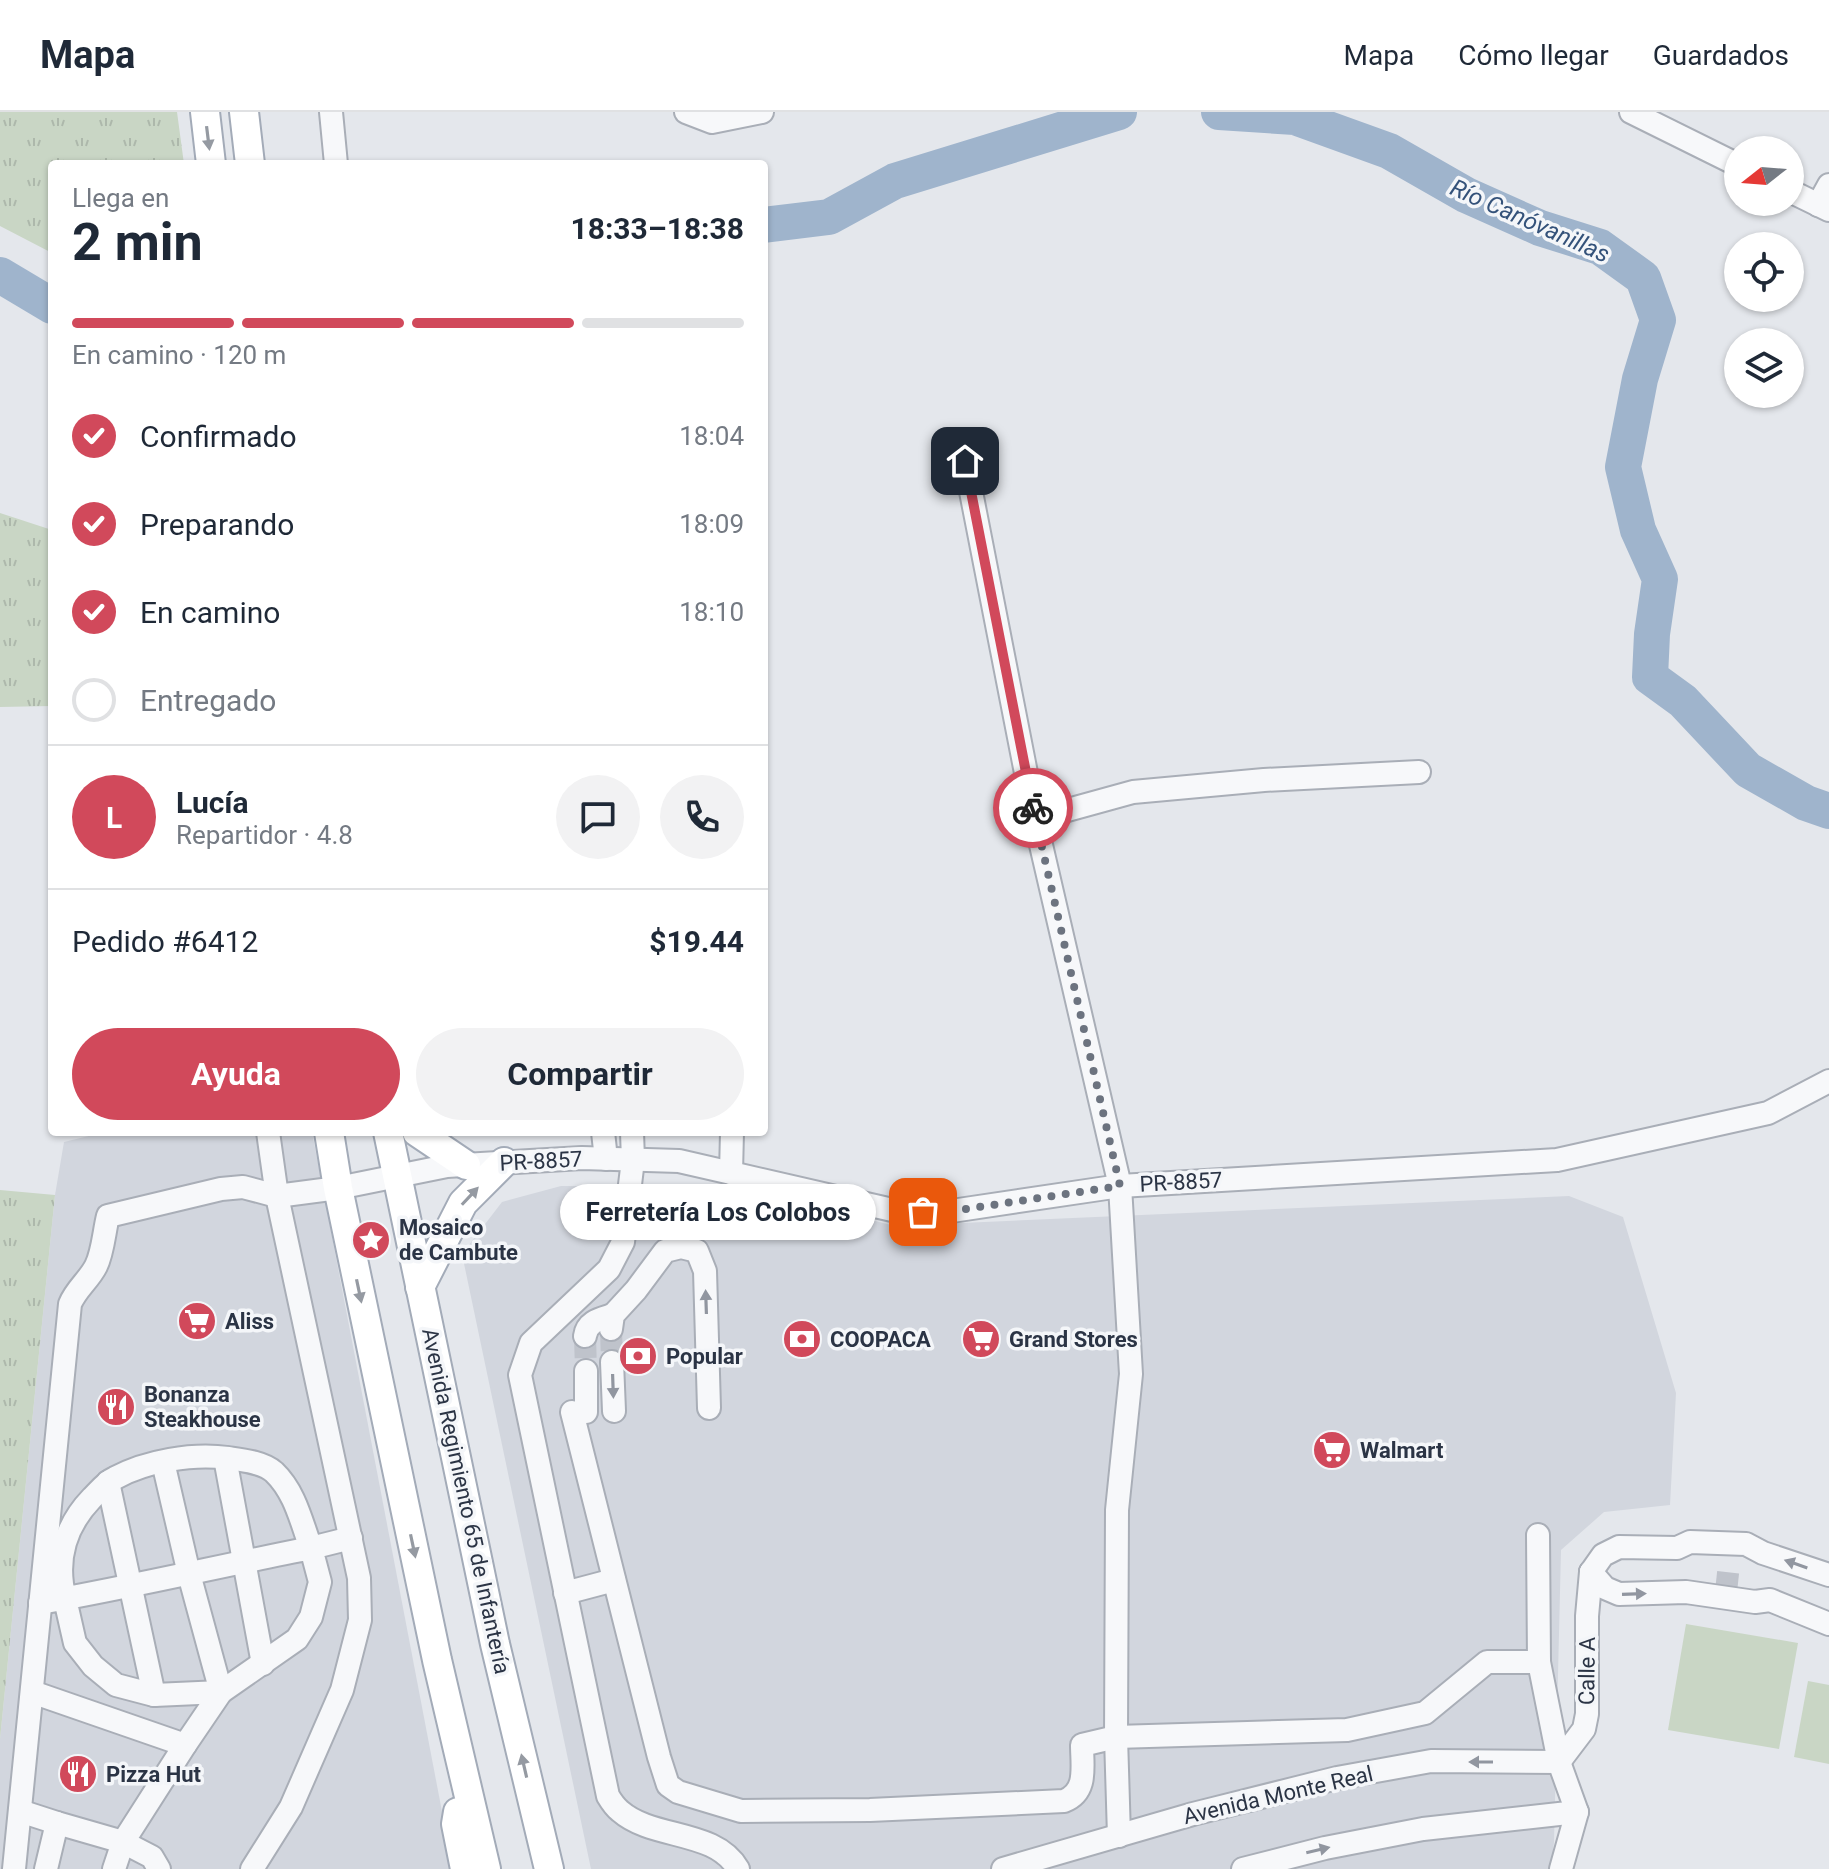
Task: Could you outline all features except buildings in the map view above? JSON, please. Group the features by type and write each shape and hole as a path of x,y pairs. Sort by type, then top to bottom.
{"main road":[{"path":"205,112 211,160"},
{"path":"244,112 250,160"},
{"path":"330,1136 338,1188 486,1869"},
{"name":"Avenida Regimiento 65 de Infantería","path":"389,1136 492,1629 549,1869"},
{"path":"423,1136 466,1165"},
{"path":"420,1287 463,1203 504,1162"},
{"path":"463,1771 456,1824 465,1869"},
{"path":"536,1816 555,1834 563,1848 568,1869"}],"street":[{"path":"331,112 336,160"},
{"path":"686,112 712,122 762,112"},
{"path":"1644,115 1724,158"},
{"path":"1804,198 1824,207 1829,185"},
{"path":"965,461 1035,819 1120,1186 1131,1374 1117,1510 1119,1836"},
{"path":"1035,819 1133,792 1264,780 1419,772"},
{"name":"PR-8857","path":"40,1603 70,1304 74,1294 94,1270 108,1216 221,1189 243,1187 277,1196 338,1188 396,1174 466,1165 582,1158 679,1161 901,1212 945,1212 1120,1186 1557,1160 1768,1113 1829,1081"},
{"path":"252,1869 291,1807 342,1690 360,1620 359,1578 277,1196 269,1136"},
{"path":"603,1136 606,1159"},
{"path":"632,1136 633,1160 623,1242 609,1269 531,1343 520,1375 608,1796 619,1811 643,1825 704,1842 733,1860 738,1869"},
{"path":"731,1173 732,1136"},
{"path":"585,1336 586,1329 592,1323 612,1322 665,1251 681,1247 697,1251 705,1271 709,1408"},
{"path":"612,1362 614,1411"},
{"path":"586,1371 579,1412 614,1580 659,1757 668,1785 702,1800 741,1811 870,1810 1064,1801 1075,1797 1080,1790 1082,1745 1116,1737 1347,1730 1425,1713 1487,1662 1539,1662"},
{"path":"114,1869 123,1842 221,1692 297,1639 311,1617 320,1582 291,1492 271,1469 243,1460 207,1455 163,1462 117,1477 86,1505 70,1527 61,1556 65,1599 75,1643 93,1666 116,1685 154,1695 221,1692"},
{"path":"225,1458 263,1664"},
{"path":"163,1462 221,1692"},
{"path":"108,1482 154,1695"},
{"path":"1538,1535 1539,1662 1559,1762 1577,1812 1561,1869"},
{"path":"14,1869 40,1603 351,1538"},
{"path":"1770,1600 1755,1602 1689,1592 1619,1594 1605,1588 1591,1572 1603,1555 1619,1547 1677,1548 1690,1542 1746,1544 1763,1553 1829,1575"},
{"name":"Calle A","path":"1559,1762 1584,1729 1587,1714 1587,1616 1591,1572"},
{"path":"565,1593 614,1580"},
{"path":"1689,1592 1700,1582 1716,1582"},
{"path":"1744,1585 1770,1600 1829,1624"},
{"path":"32,1692 185,1745"},
{"name":"Avenida Monte Real","path":"1003,1869 1193,1814 1337,1778 1431,1761 1559,1762"},
{"path":"20,1811 123,1842 152,1857 159,1869"},
{"path":"1243,1869 1325,1848 1423,1829 1577,1812"},
{"path":"46,1869 57,1823"}],"shaded area":[{"path":"89,1136 313,1136 453,1869 0,1869 0,1739 55,1195 64,1142"},
{"path":"561,1186 740,1187 895,1226 1569,1196 1623,1217 1676,1393 1670,1505 1604,1512 1561,1550 1551,1869 591,1869 462,1254 502,1202"}],"green space":[{"path":"0,112 177,112 183,160 48,160 48,251 0,226"},
{"path":"0,513 48,529 48,706 0,707"},
{"path":"0,1190 55,1195 0,1739"},
{"path":"1686,1624 1798,1643 1779,1749 1668,1730"},
{"path":"1808,1681 1829,1685 1829,1764 1794,1757"}],"waterway":[{"name":"Río Canóvanillas","path":"768,225 829,217 895,181 1119,112"},
{"name":"Río Canóvanillas","path":"1219,112 1295,117 1389,151 1466,195 1540,228 1600,247 1643,278 1658,320 1640,379 1623,467 1638,530 1660,579 1650,677 1683,701 1748,770 1806,803 1829,811"},
{"name":"Río Canóvanillas","path":"0,275 48,304"}],"tunnel":[{"path":"611,1329 612,1362"},
{"path":"585,1336 586,1371"},
{"path":"1716,1582 1744,1585"}],"way so far":[{"path":"923,1212 945,1212 1120,1186 1033,808"}],"place":[{"name":"Ferretería Los Colobos","path":"923,1212"},
{"name":"Mosaico de Cambute","path":"371,1240"},
{"name":"Aliss","path":"197,1321"},
{"name":"COOPACA","path":"802,1339"},
{"name":"Grand Stores","path":"981,1339"},
{"name":"Popular","path":"638,1356"},
{"name":"Bonanza Steakhouse","path":"116,1407"},
{"name":"Walmart","path":"1332,1450"},
{"name":"Pizza Hut","path":"78,1774"}],"route":[{"path":"965,461 1033,808"}]}
